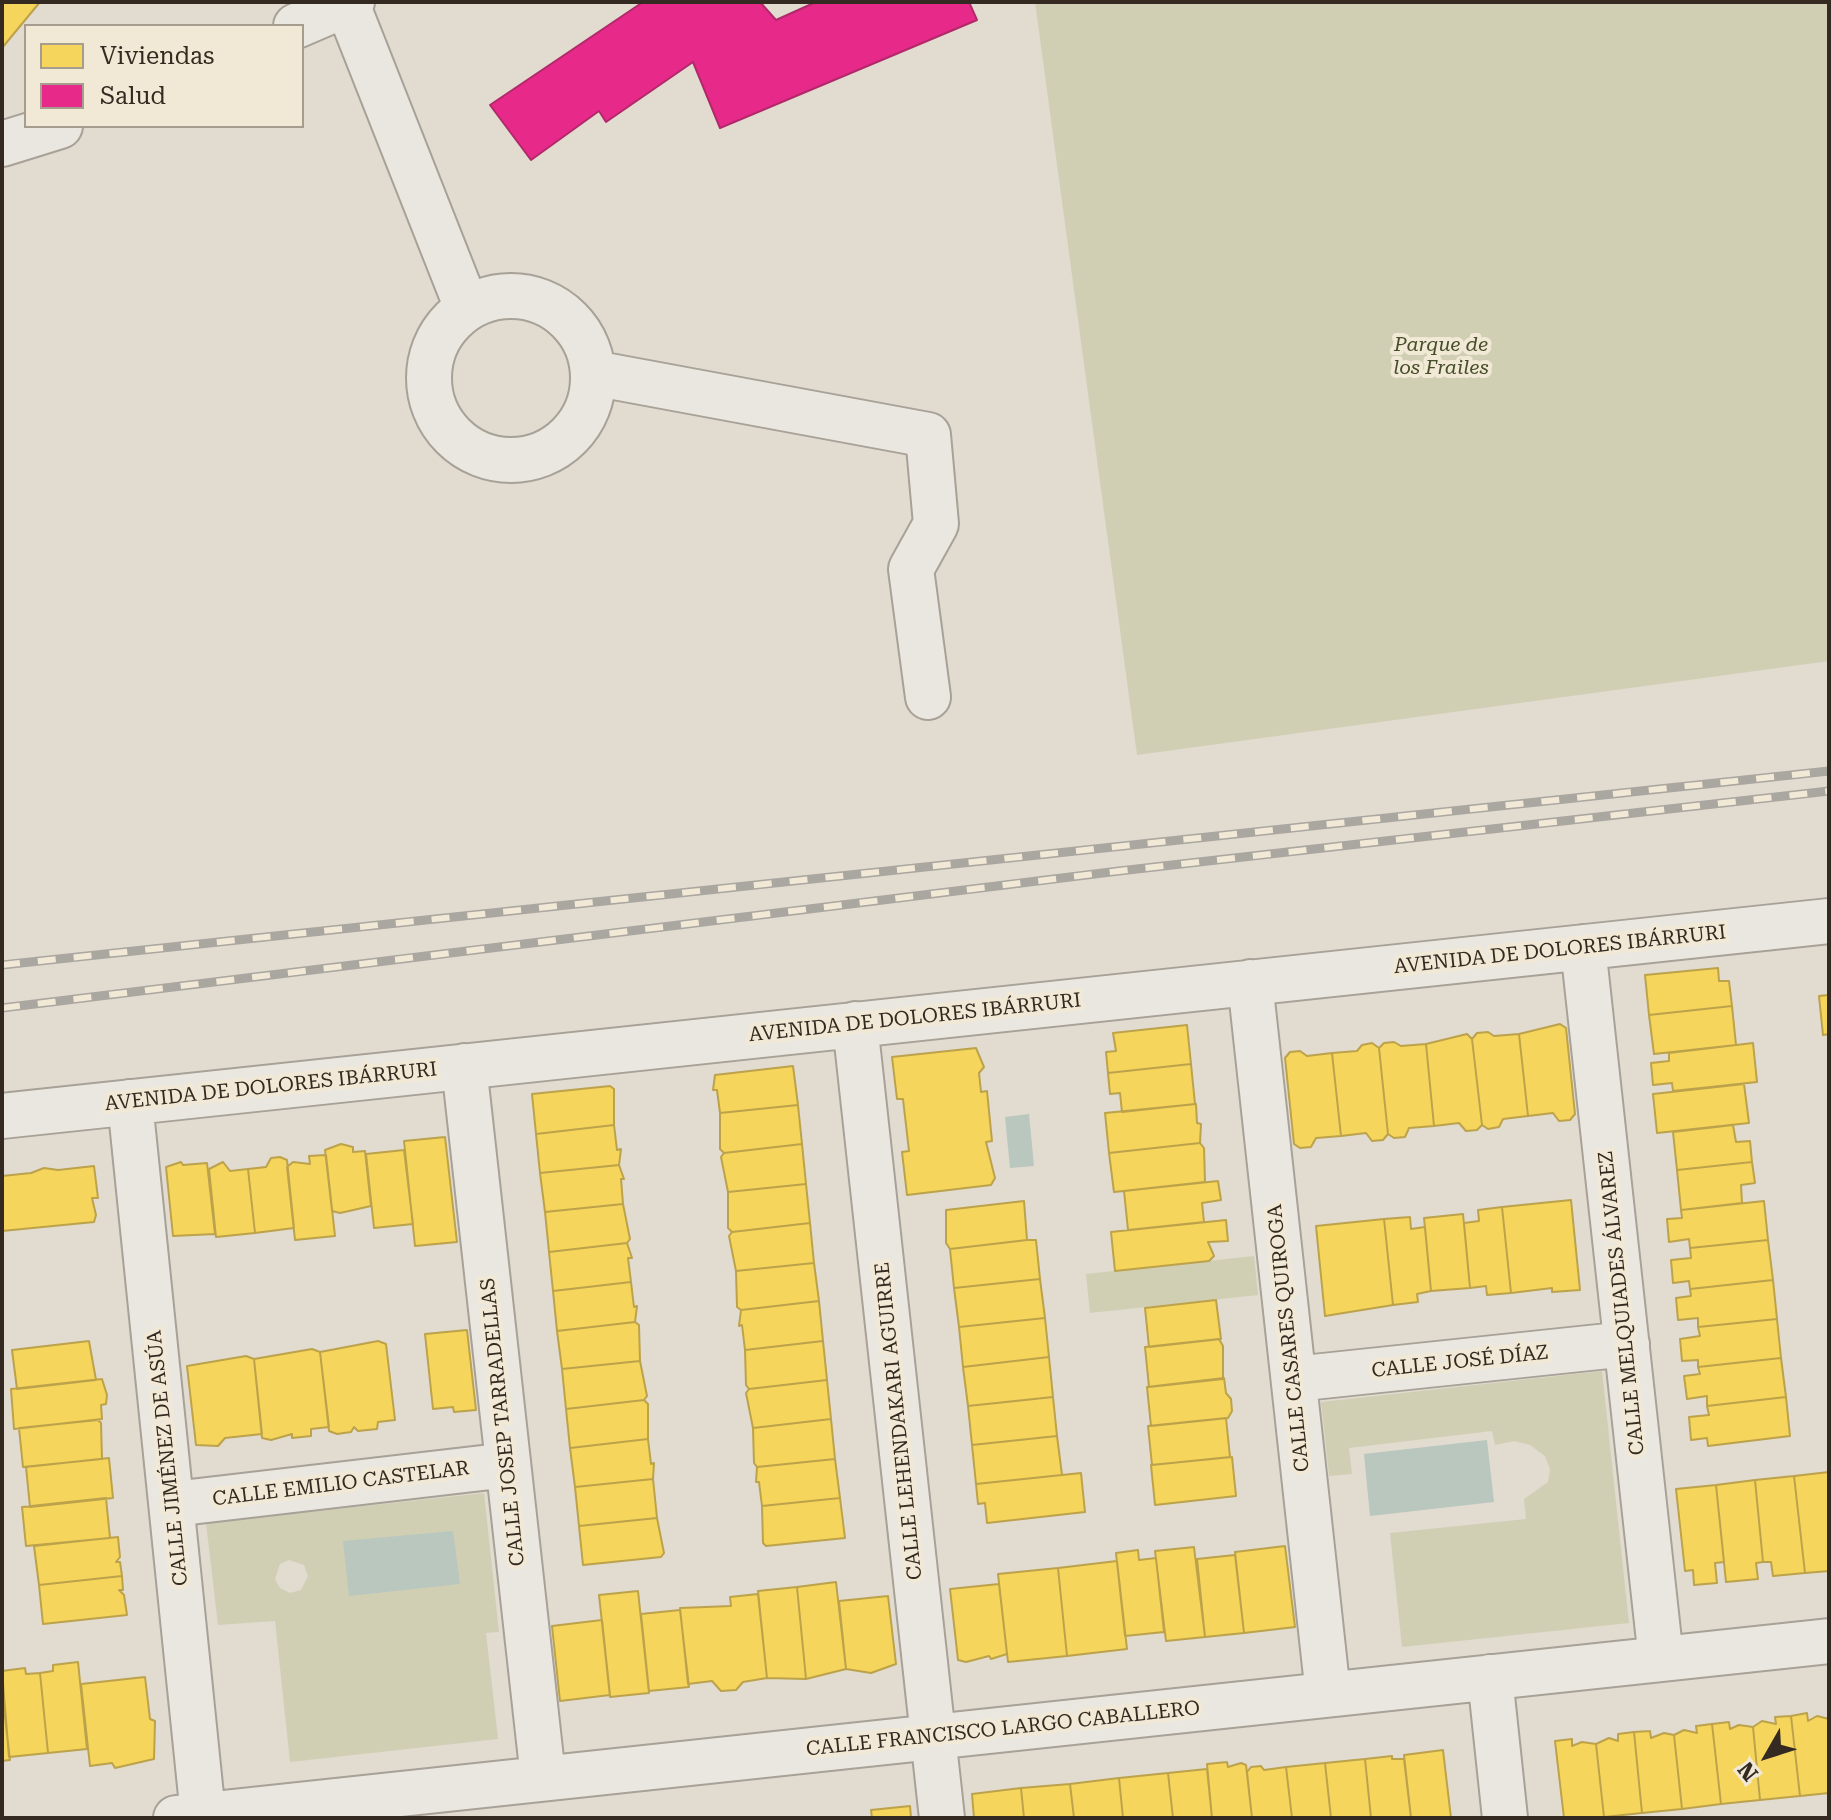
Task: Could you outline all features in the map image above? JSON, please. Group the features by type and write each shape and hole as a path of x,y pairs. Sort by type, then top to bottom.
{"street":[{"path":"301,24 350,3 467,308"},
{"path":"2,144 54,128"},
{"path":"519,296 547,304 571,321 586,345 593,373 589,407 574,432 547,453 519,461 480,455 456,440 437,415 429,388 430,359 446,327 467,308 490,299 519,296"},
{"path":"593,373 928,435 936,524 911,569 928,697"},
{"name":"AVENIDA DE DOLORES IBÁRRURI","path":"2,1116 1829,921"},
{"name":"CALLE MELQUIADES ÁLVAREZ","path":"1583,947 1661,1659"},
{"name":"CALLE CASARES QUIROGA","path":"1250,982 1328,1694"},
{"name":"CALLE LEHENDAKARI AGUIRRE","path":"855,1024 942,1818"},
{"name":"CALLE JOSEP TARRADELLAS","path":"464,1066 543,1777"},
{"name":"CALLE JIMÉNEZ DE ASÚA","path":"130,1102 173,1504 190,1817"},
{"name":"CALLE JOSÉ DÍAZ","path":"1294,1379 1627,1344"},
{"name":"CALLE EMILIO CASTELAR","path":"173,1504 508,1465"},
{"name":"CALLE FRANCISCO LARGO CABALLERO","path":"190,1817 374,1806 543,1777 1829,1641"},
{"path":"1490,1677 1505,1818"}],"green space":[{"name":"Parque de los Frailes","path":"1035,2 1829,2 1829,661 1137,755"},
{"path":"1254,1256 1258,1295 1090,1313 1086,1274"},
{"path":"1602,1371 1629,1623 1402,1647 1390,1533 1526,1519 1524,1499 1548,1482 1550,1469 1545,1456 1530,1445 1514,1441 1495,1445 1492,1431 1349,1448 1352,1474 1329,1476 1321,1402"},
{"path":"484,1493 499,1632 486,1633 498,1739 290,1762 275,1621 218,1625 206,1523","holes":["289,1560 304,1565 308,1576 301,1590 290,1593 280,1588 275,1579 280,1564"]}],"shaded area":[{"path":"1029,1114 1034,1166 1010,1168 1005,1117"},
{"path":"1487,1440 1494,1502 1370,1516 1364,1454"},
{"path":"453,1531 460,1584 349,1596 343,1541"}],"building: Viviendas":[{"path":"2,2 40,2 2,48"},
{"path":"1718,968 1719,981 1729,981 1732,1006 1649,1015 1645,975"},
{"path":"1829,995 1829,1034 1823,1035 1819,996"},
{"path":"1732,1006 1736,1045 1654,1054 1649,1015"},
{"path":"1560,1024 1566,1028 1575,1114 1570,1120 1559,1121 1553,1113 1528,1116 1519,1034"},
{"path":"1187,1025 1191,1064 1108,1073 1106,1052 1116,1051 1113,1033"},
{"path":"1488,1032 1494,1036 1519,1034 1528,1116 1503,1119 1499,1127 1488,1129 1482,1125 1472,1039 1477,1033"},
{"path":"1467,1034 1472,1039 1482,1125 1477,1130 1466,1131 1459,1123 1434,1126 1426,1044"},
{"path":"1394,1042 1401,1046 1426,1044 1434,1126 1409,1128 1405,1137 1394,1138 1388,1134 1379,1048 1384,1043"},
{"path":"1372,1043 1379,1048 1388,1134 1383,1140 1372,1141 1366,1133 1341,1136 1332,1053 1357,1051 1362,1045"},
{"path":"1753,1043 1757,1082 1673,1091 1672,1083 1653,1085 1651,1063 1669,1061 1669,1053"},
{"path":"976,1048 984,1067 979,1073 981,1092 987,1091 992,1141 986,1142 995,1178 991,1185 907,1195 902,1152 909,1151 903,1099 897,1099 892,1057"},
{"path":"1300,1051 1307,1056 1332,1053 1341,1136 1316,1138 1311,1147 1300,1148 1294,1144 1285,1058 1290,1052"},
{"path":"1191,1064 1195,1104 1122,1112 1120,1093 1110,1094 1108,1073"},
{"path":"793,1066 798,1105 720,1113 717,1090 713,1090 715,1075"},
{"path":"1744,1084 1749,1123 1657,1133 1653,1094"},
{"path":"610,1086 614,1089 614,1125 536,1134 532,1094"},
{"path":"1196,1104 1197,1123 1201,1124 1200,1143 1109,1153 1105,1113"},
{"path":"798,1105 802,1144 724,1153 720,1149 720,1113"},
{"path":"614,1125 617,1150 621,1149 619,1165 540,1173 536,1134"},
{"path":"1733,1125 1736,1142 1750,1141 1752,1162 1677,1170 1673,1132"},
{"path":"445,1137 457,1242 415,1246 404,1141"},
{"path":"1200,1143 1204,1148 1205,1182 1114,1192 1109,1153"},
{"path":"341,1144 353,1147 353,1152 365,1151 371,1206 340,1213 332,1211 325,1150"},
{"path":"802,1144 806,1184 728,1192 721,1157 724,1153"},
{"path":"404,1150 413,1224 374,1228 366,1154"},
{"path":"326,1155 335,1236 295,1240 287,1167 293,1162 310,1164 309,1156"},
{"path":"271,1158 287,1160 294,1228 255,1233 248,1169 266,1167"},
{"path":"181,1162 183,1165 207,1163 215,1234 173,1236 166,1167"},
{"path":"223,1162 230,1171 248,1169 255,1233 216,1237 209,1169"},
{"path":"1752,1162 1755,1183 1741,1185 1742,1203 1681,1210 1677,1170"},
{"path":"619,1165 624,1179 621,1179 623,1204 545,1212 540,1173"},
{"path":"94,1166 98,1198 92,1198 96,1215 94,1222 2,1231 2,1176 31,1173 44,1168 58,1170"},
{"path":"1218,1181 1221,1200 1202,1203 1204,1222 1128,1230 1124,1191"},
{"path":"806,1184 810,1223 732,1232 728,1228 728,1192"},
{"path":"1571,1200 1580,1290 1552,1292 1552,1288 1511,1293 1502,1207"},
{"path":"1024,1201 1027,1240 950,1249 946,1243 946,1210"},
{"path":"1764,1201 1768,1240 1690,1248 1689,1239 1669,1242 1667,1219 1682,1218 1681,1210"},
{"path":"623,1204 630,1239 627,1243 549,1252 545,1212"},
{"path":"1502,1207 1511,1293 1487,1295 1486,1286 1470,1288 1464,1223 1479,1221 1478,1210"},
{"path":"1463,1214 1470,1288 1431,1291 1424,1218"},
{"path":"1410,1217 1411,1229 1425,1227 1431,1291 1417,1294 1418,1302 1393,1305 1384,1219"},
{"path":"1384,1219 1393,1305 1325,1316 1316,1226"},
{"path":"1226,1220 1228,1241 1208,1242 1214,1256 1209,1261 1115,1271 1111,1232"},
{"path":"810,1223 814,1263 736,1271 729,1236 732,1232"},
{"path":"1036,1240 1040,1279 954,1288 950,1249"},
{"path":"1768,1240 1773,1280 1690,1289 1689,1281 1673,1283 1671,1260 1691,1258 1690,1248"},
{"path":"627,1243 632,1258 628,1258 631,1282 553,1291 549,1252"},
{"path":"814,1263 819,1301 741,1310 737,1307 736,1271"},
{"path":"1040,1279 1045,1318 959,1327 954,1288"},
{"path":"1773,1280 1777,1319 1698,1327 1698,1318 1678,1320 1676,1298 1691,1296 1690,1289"},
{"path":"631,1282 634,1307 637,1306 635,1322 557,1331 553,1291"},
{"path":"1216,1300 1221,1339 1149,1347 1145,1308"},
{"path":"819,1301 823,1341 745,1350 742,1325 739,1326 741,1310"},
{"path":"1045,1318 1049,1357 963,1367 959,1327"},
{"path":"1777,1319 1781,1358 1698,1367 1698,1360 1682,1361 1680,1339 1700,1336 1698,1327"},
{"path":"635,1322 639,1325 640,1361 562,1369 557,1331"},
{"path":"467,1330 476,1410 454,1412 453,1407 433,1409 425,1334"},
{"path":"1219,1339 1223,1346 1223,1379 1149,1387 1145,1347"},
{"path":"89,1341 96,1380 17,1389 12,1350"},
{"path":"378,1341 386,1344 395,1420 378,1422 377,1429 358,1431 354,1427 351,1432 337,1434 329,1431 320,1352"},
{"path":"823,1341 827,1380 749,1389 746,1385 745,1350"},
{"path":"312,1349 320,1352 329,1427 311,1429 311,1436 292,1438 292,1434 271,1440 262,1438 254,1359"},
{"path":"246,1356 254,1359 262,1434 225,1438 218,1446 196,1445 187,1366"},
{"path":"1049,1357 1053,1397 968,1406 963,1367"},
{"path":"1781,1358 1786,1397 1707,1406 1707,1396 1687,1399 1684,1376 1700,1374 1698,1367"},
{"path":"640,1361 647,1396 644,1400 566,1409 562,1369"},
{"path":"1224,1378 1226,1393 1231,1399 1232,1411 1228,1418 1151,1426 1147,1387"},
{"path":"102,1379 107,1395 106,1404 101,1405 102,1419 14,1429 11,1389"},
{"path":"827,1380 831,1419 753,1428 746,1393 749,1389"},
{"path":"1053,1397 1057,1436 972,1445 968,1406"},
{"path":"1786,1397 1790,1436 1708,1446 1707,1438 1691,1440 1689,1417 1709,1415 1707,1406"},
{"path":"644,1400 648,1404 648,1439 570,1448 566,1409"},
{"path":"1226,1418 1230,1457 1152,1465 1148,1426"},
{"path":"831,1419 835,1459 757,1467 754,1463 753,1428"},
{"path":"98,1420 101,1423 102,1459 23,1467 19,1428"},
{"path":"1057,1436 1062,1475 976,1484 972,1445"},
{"path":"648,1439 651,1464 654,1463 653,1479 575,1487 570,1448"},
{"path":"1232,1457 1236,1496 1155,1505 1151,1465"},
{"path":"109,1458 113,1498 30,1507 26,1467"},
{"path":"835,1459 840,1498 762,1506 759,1482 756,1482 757,1467"},
{"path":"1829,1472 1829,1571 1805,1573 1794,1476"},
{"path":"1081,1473 1085,1512 987,1523 985,1503 978,1504 976,1484"},
{"path":"1794,1476 1805,1573 1773,1576 1771,1562 1763,1562 1755,1480"},
{"path":"653,1479 657,1518 579,1526 575,1487"},
{"path":"1755,1480 1763,1562 1756,1563 1758,1579 1726,1582 1716,1485"},
{"path":"1716,1485 1724,1562 1715,1563 1717,1583 1694,1585 1693,1570 1685,1571 1676,1489"},
{"path":"106,1498 110,1538 26,1546 22,1507"},
{"path":"840,1498 845,1538 766,1546 763,1543 762,1506"},
{"path":"657,1518 664,1553 661,1557 583,1565 579,1526"},
{"path":"118,1537 120,1557 116,1562 120,1562 122,1576 39,1585 34,1546"},
{"path":"1285,1546 1295,1627 1244,1633 1235,1552"},
{"path":"1194,1547 1205,1637 1166,1641 1155,1551"},
{"path":"1138,1550 1139,1560 1156,1558 1164,1632 1125,1636 1116,1553"},
{"path":"1235,1555 1244,1633 1205,1637 1197,1559"},
{"path":"1117,1561 1127,1649 1067,1656 1058,1568"},
{"path":"1058,1568 1067,1656 1008,1662 998,1574"},
{"path":"122,1576 123,1590 119,1590 124,1595 127,1615 43,1624 39,1585"},
{"path":"836,1582 846,1669 806,1679 797,1587"},
{"path":"999,1584 1007,1654 991,1659 989,1656 966,1662 958,1660 950,1589"},
{"path":"797,1587 806,1679 767,1678 758,1591"},
{"path":"638,1591 649,1693 610,1697 599,1595"},
{"path":"758,1594 767,1678 743,1682 736,1690 721,1691 712,1681 688,1684 680,1608 731,1606 730,1597"},
{"path":"888,1596 896,1664 871,1673 846,1669 839,1601"},
{"path":"680,1610 689,1687 649,1691 641,1614"},
{"path":"602,1620 610,1695 560,1701 552,1626"},
{"path":"78,1662 87,1749 48,1753 40,1673 53,1671 53,1665"},
{"path":"25,1668 26,1674 40,1673 48,1753 9,1757 2,1671"},
{"path":"145,1677 150,1719 155,1721 154,1759 115,1768 112,1763 90,1766 81,1684"},
{"path":"2,1691 10,1760 2,1761"},
{"path":"1807,1713 1808,1721 1817,1716 1829,1719 1829,1793 1800,1796 1791,1716"},
{"path":"1791,1716 1800,1796 1760,1800 1753,1727 1762,1721 1776,1724 1775,1717"},
{"path":"1729,1722 1730,1729 1739,1725 1753,1727 1760,1800 1721,1804 1712,1724"},
{"path":"1712,1724 1721,1804 1682,1809 1674,1735 1684,1730 1697,1733 1696,1726"},
{"path":"1650,1731 1651,1738 1664,1733 1674,1735 1682,1809 1642,1813 1634,1732"},
{"path":"1634,1732 1642,1813 1604,1817 1596,1744 1609,1738 1618,1741 1618,1734"},
{"path":"1572,1739 1572,1746 1582,1742 1596,1744 1604,1817 1564,1818 1555,1741"},
{"path":"1443,1750 1451,1818 1411,1818 1404,1755"},
{"path":"1392,1756 1392,1759 1404,1759 1411,1818 1371,1818 1365,1759"},
{"path":"1365,1759 1371,1818 1331,1818 1325,1763"},
{"path":"1227,1762 1228,1767 1241,1763 1246,1765 1252,1818 1212,1818 1207,1764"},
{"path":"1325,1763 1331,1818 1292,1818 1286,1767"},
{"path":"1261,1766 1264,1770 1286,1767 1292,1818 1252,1818 1247,1772 1251,1767"},
{"path":"1207,1769 1212,1818 1173,1818 1168,1773"},
{"path":"1168,1773 1173,1818 1123,1818 1119,1778"},
{"path":"1119,1778 1123,1818 1074,1818 1070,1784"},
{"path":"1070,1784 1074,1818 1024,1818 1021,1788"},
{"path":"1021,1788 1024,1818 974,1818 972,1794"},
{"path":"910,1806 911,1818 872,1818 871,1810"}],"building: Salud":[{"path":"643,2 760,2 776,20 816,2 969,2 977,20 720,128 693,62 606,122 599,111 531,160 490,105"}],"railway":[{"path":"2,965 1829,771"},
{"path":"2,1008 1119,871 1829,791"}]}
